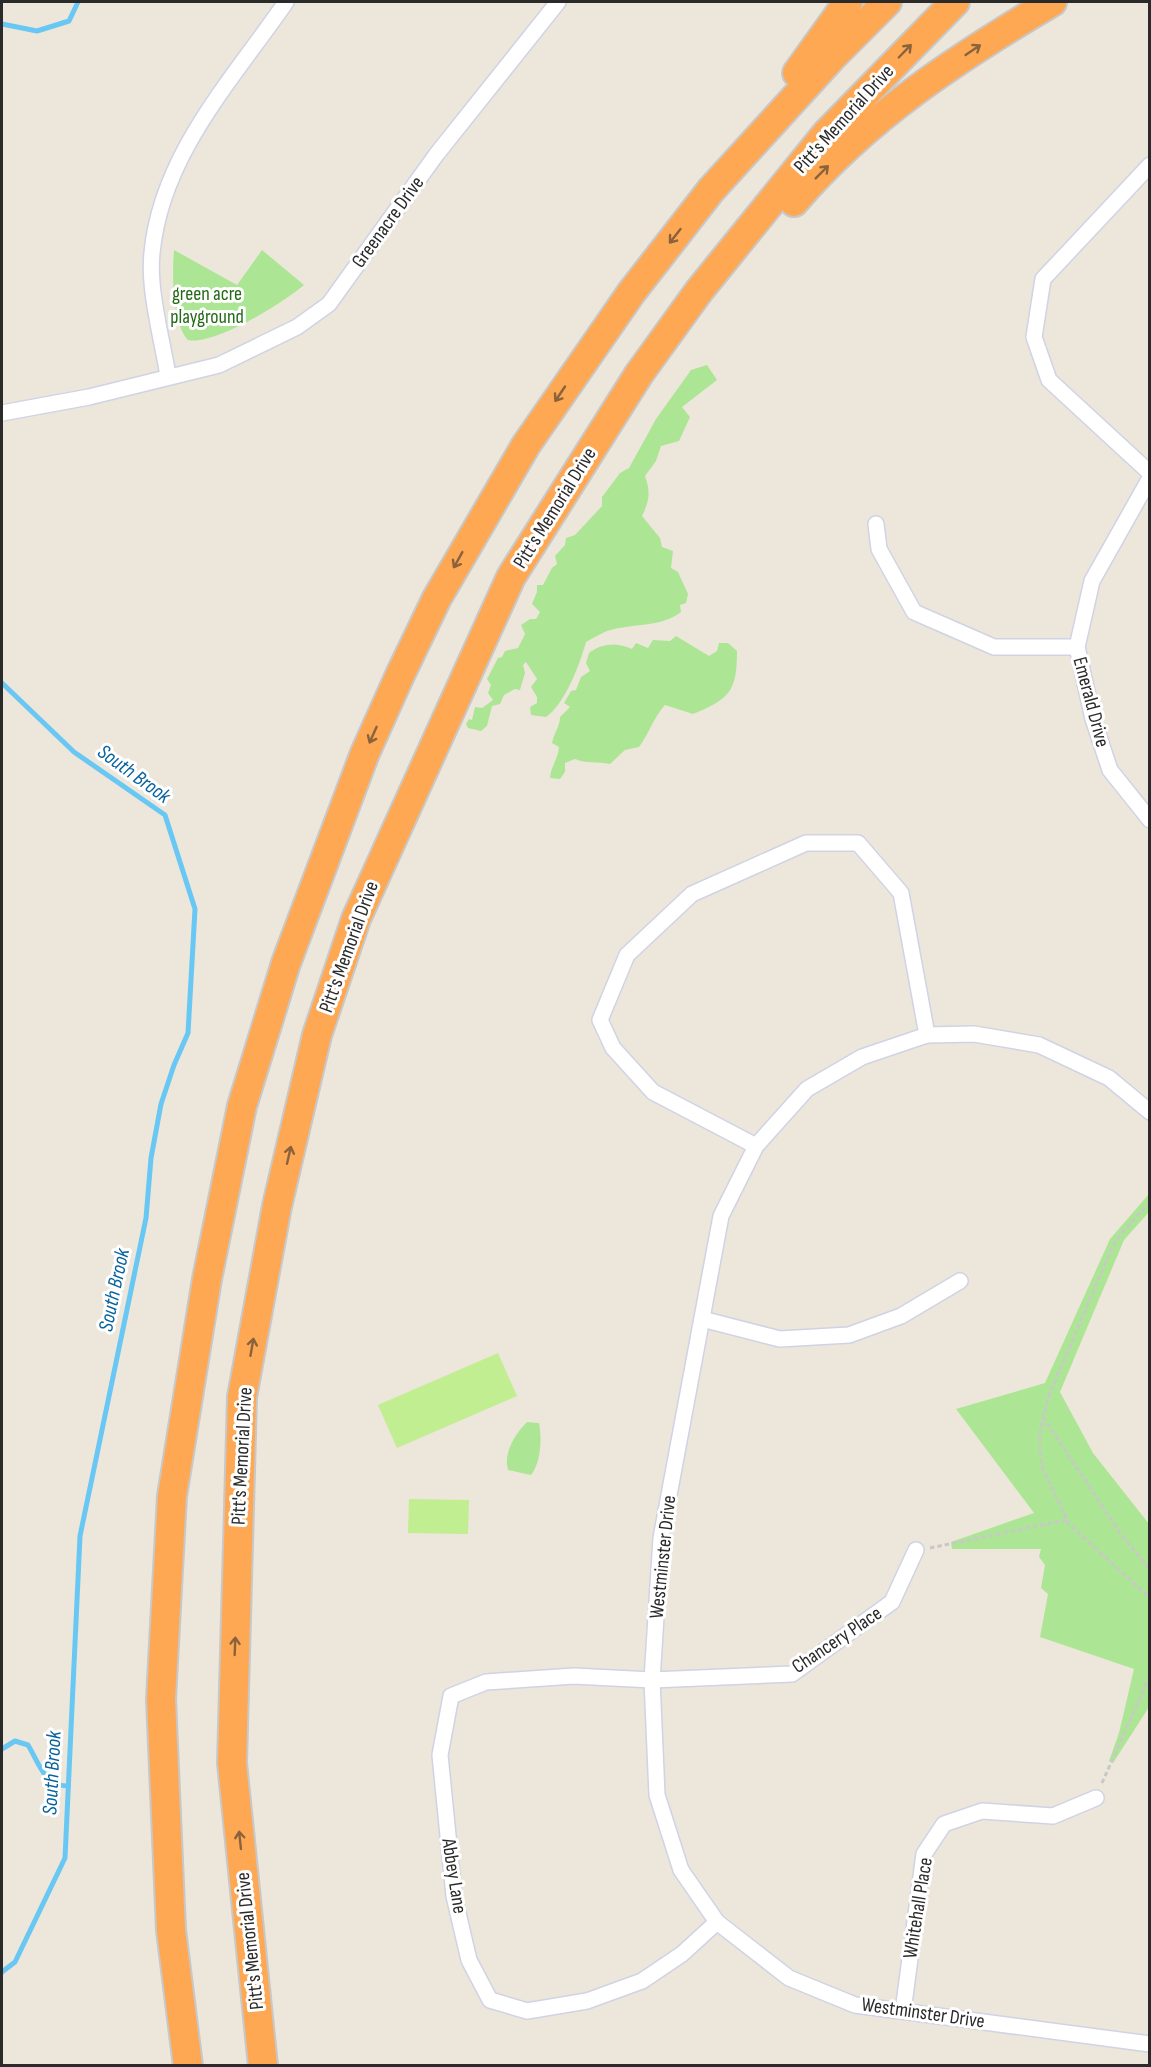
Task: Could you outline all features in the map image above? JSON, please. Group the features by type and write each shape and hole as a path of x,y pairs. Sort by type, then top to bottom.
{"highway":[{"path":"188,2066 171,1930 161,1699 172,1496 207,1279 242,1106 286,963 365,753 437,597 533,435 631,293 711,190 848,2"},
{"path":"711,190 833,56 887,2"},
{"name":"Pitt's Memorial Drive","path":"263,2066 232,1763 242,1397 277,1206 317,1035 356,919 511,577 639,374 707,282 826,134 955,2"},
{"path":"585,460 692,320 808,186 867,127 995,36 1052,2"}],"street":[{"path":"168,376 156,308 152,255 163,200 176,165 196,130 286,2"},
{"name":"Greenacre Drive","path":"2,413 88,397 229,361 297,327 329,304 436,155 558,2"},
{"path":"1149,165 1043,279 1034,337 1049,380 1149,472"},
{"name":"Emerald Drive","path":"1149,478 1092,581 1077,647 1093,719 1110,770 1149,820"},
{"path":"876,524 879,549 914,612 993,647 1077,647"},
{"path":"756,1146 653,1092 613,1048 600,1020 627,955 692,894 806,843 858,843 901,893 927,1035"},
{"name":"Westminster Drive","path":"1149,1112 1109,1078 1039,1045 974,1034 927,1035 862,1057 807,1089 756,1146 721,1216 661,1538 652,1680 657,1795 681,1870 717,1922 789,1978 855,2005 1149,2044"},
{"path":"702,1319 780,1340 849,1335 901,1316 960,1281"},
{"name":"Chancery Place","path":"652,1680 792,1674 892,1602 916,1550"},
{"name":"Abbey Lane","path":"652,1680 574,1676 486,1682 451,1696 440,1755 454,1896 470,1960 490,2000 527,2011 587,2001 642,1981 682,1954 717,1922"},
{"name":"Whitehall Place","path":"903,2011 924,1854 944,1824 982,1811 1053,1816 1096,1798"}],"path":[{"path":"1149,1202 1112,1247 1056,1378 1043,1417 1040,1438 1041,1461 1066,1520 1117,1571 1149,1598"},
{"path":"1043,1417 1114,1525 1149,1570"},
{"path":"916,1550 952,1545 1066,1520"},
{"path":"1096,1798 1149,1675"}],"green space":[{"name":"green acre playground","path":"174,250 237,285 262,250 304,285 248,322 214,336 200,340 188,340 176,310 173,285"},
{"path":"707,365 717,380 682,407 690,417 679,441 661,446 656,461 645,476 648,497 642,516 660,538 662,547 673,551 671,568 678,572 688,594 686,603 680,605 681,612 664,621 607,631 586,642 576,672 565,693 546,717 531,715 530,707 537,703 537,697 531,687 537,679 526,662 523,665 525,673 520,690 515,689 504,695 500,704 492,706 487,726 481,731 468,728 466,724 469,719 472,720 475,707 482,708 493,700 488,693 491,685 487,679 498,658 502,657 505,651 518,648 525,634 521,625 530,619 536,619 540,612 532,604 537,585 543,585 552,568 557,564 555,556 565,545 566,538 575,535 602,506 602,497 620,473 629,468 656,419 691,370"},
{"path":"676,636 709,656 717,651 719,643 728,643 737,651 735,676 729,692 715,703 693,714 665,705 639,747 625,750 610,764 575,759 565,763 565,772 560,779 550,778 559,747 552,743 553,739 560,717 570,707 564,703 571,691 576,690 581,677 590,671 586,663 589,653 599,647 610,645 621,645 632,649 636,643 648,648 653,640 670,641"},
{"path":"1149,1194 1149,1212 1124,1240 1060,1392 1093,1453 1149,1524 1149,1707 1113,1763 1109,1761 1119,1733 1134,1669 1040,1637 1048,1594 1041,1588 1045,1565 1039,1557 1041,1549 952,1549 951,1542 1034,1513 956,1409 1045,1383 1110,1239"},
{"path":"498,1353 517,1396 397,1448 378,1405"},
{"path":"527,1422 539,1423 540,1429 539,1457 531,1475 508,1470 507,1464 511,1444"},
{"path":"409,1499 469,1500 468,1534 408,1533"}],"waterway":[{"name":"South Brook","path":"2,24 37,31 69,21 78,2"},
{"name":"South Brook","path":"2,683 74,752 165,815 195,909 188,1033 161,1104 151,1158 146,1218 80,1536 65,1858 15,1962 2,1972"},
{"path":"2,1749 15,1741 28,1745 48,1778 60,1785 68,1786"}]}
